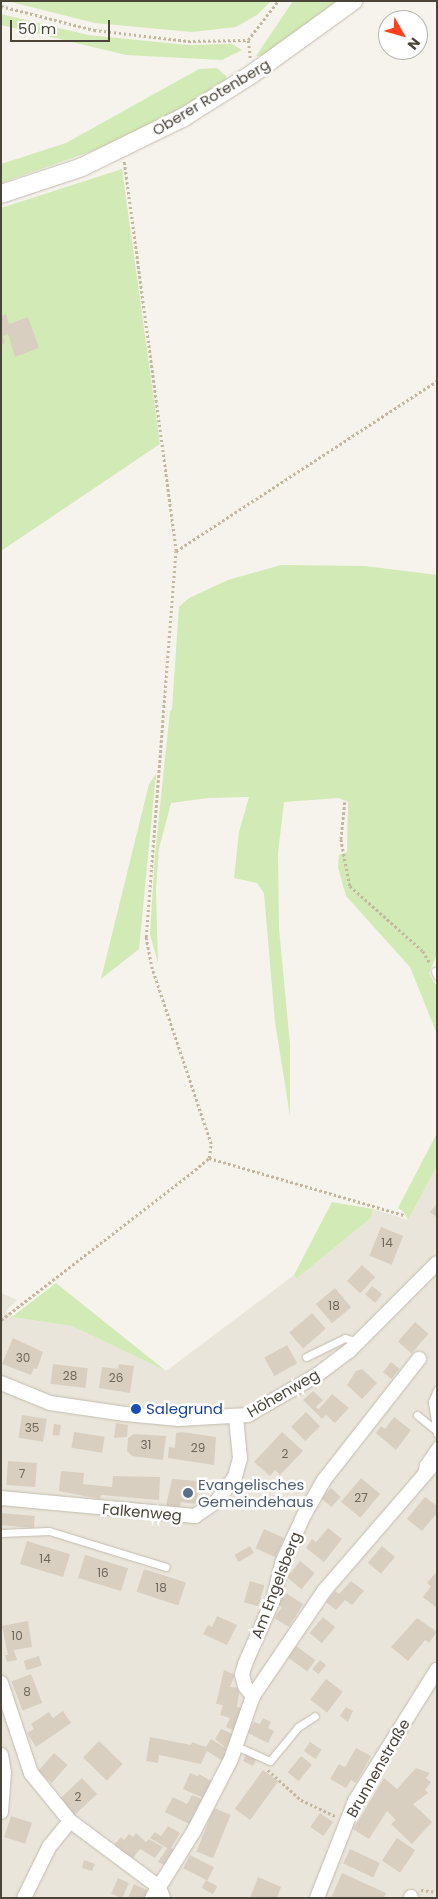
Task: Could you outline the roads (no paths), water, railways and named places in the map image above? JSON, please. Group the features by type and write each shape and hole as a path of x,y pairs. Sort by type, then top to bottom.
{"street":[{"name":"Oberer Rotenberg","path":"1,194 82,167 184,117 229,88 353,1"},
{"name":"Höhenweg","path":"1,1383 50,1402 72,1407 151,1417 236,1418 256,1411 317,1375 359,1342 437,1263"},
{"name":"Am Engelsberg","path":"253,1696 245,1686 242,1674 244,1664 272,1600 282,1563 304,1515 324,1480 419,1359"},
{"name":"Falkenweg","path":"1,1498 195,1516 216,1502 235,1477 240,1458 236,1418"},
{"name":"Am Engelsberg","path":"158,1894 194,1830 236,1746 253,1696 324,1591 437,1460"},
{"name":"Brunnenstraße","path":"317,1898 356,1801 437,1670"},
{"path":"1,1683 31,1773 70,1821 158,1894"},
{"path":"1,1755 4,1772 1,1812"},
{"path":"24,1898 49,1847 70,1821"}],"lane":[{"path":"306,1357 345,1338 359,1342"},
{"path":"437,1390 432,1402 437,1432"},
{"path":"417,1415 437,1432"},
{"path":"420,1480 423,1464 437,1444"},
{"path":"1,1533 49,1531 166,1566"},
{"path":"236,1746 270,1761 298,1727 315,1716"}],"place":[{"name":"Salegrund","path":"136,1409"},
{"name":"Evangelisches Gemeindehaus","path":"188,1493"}]}
